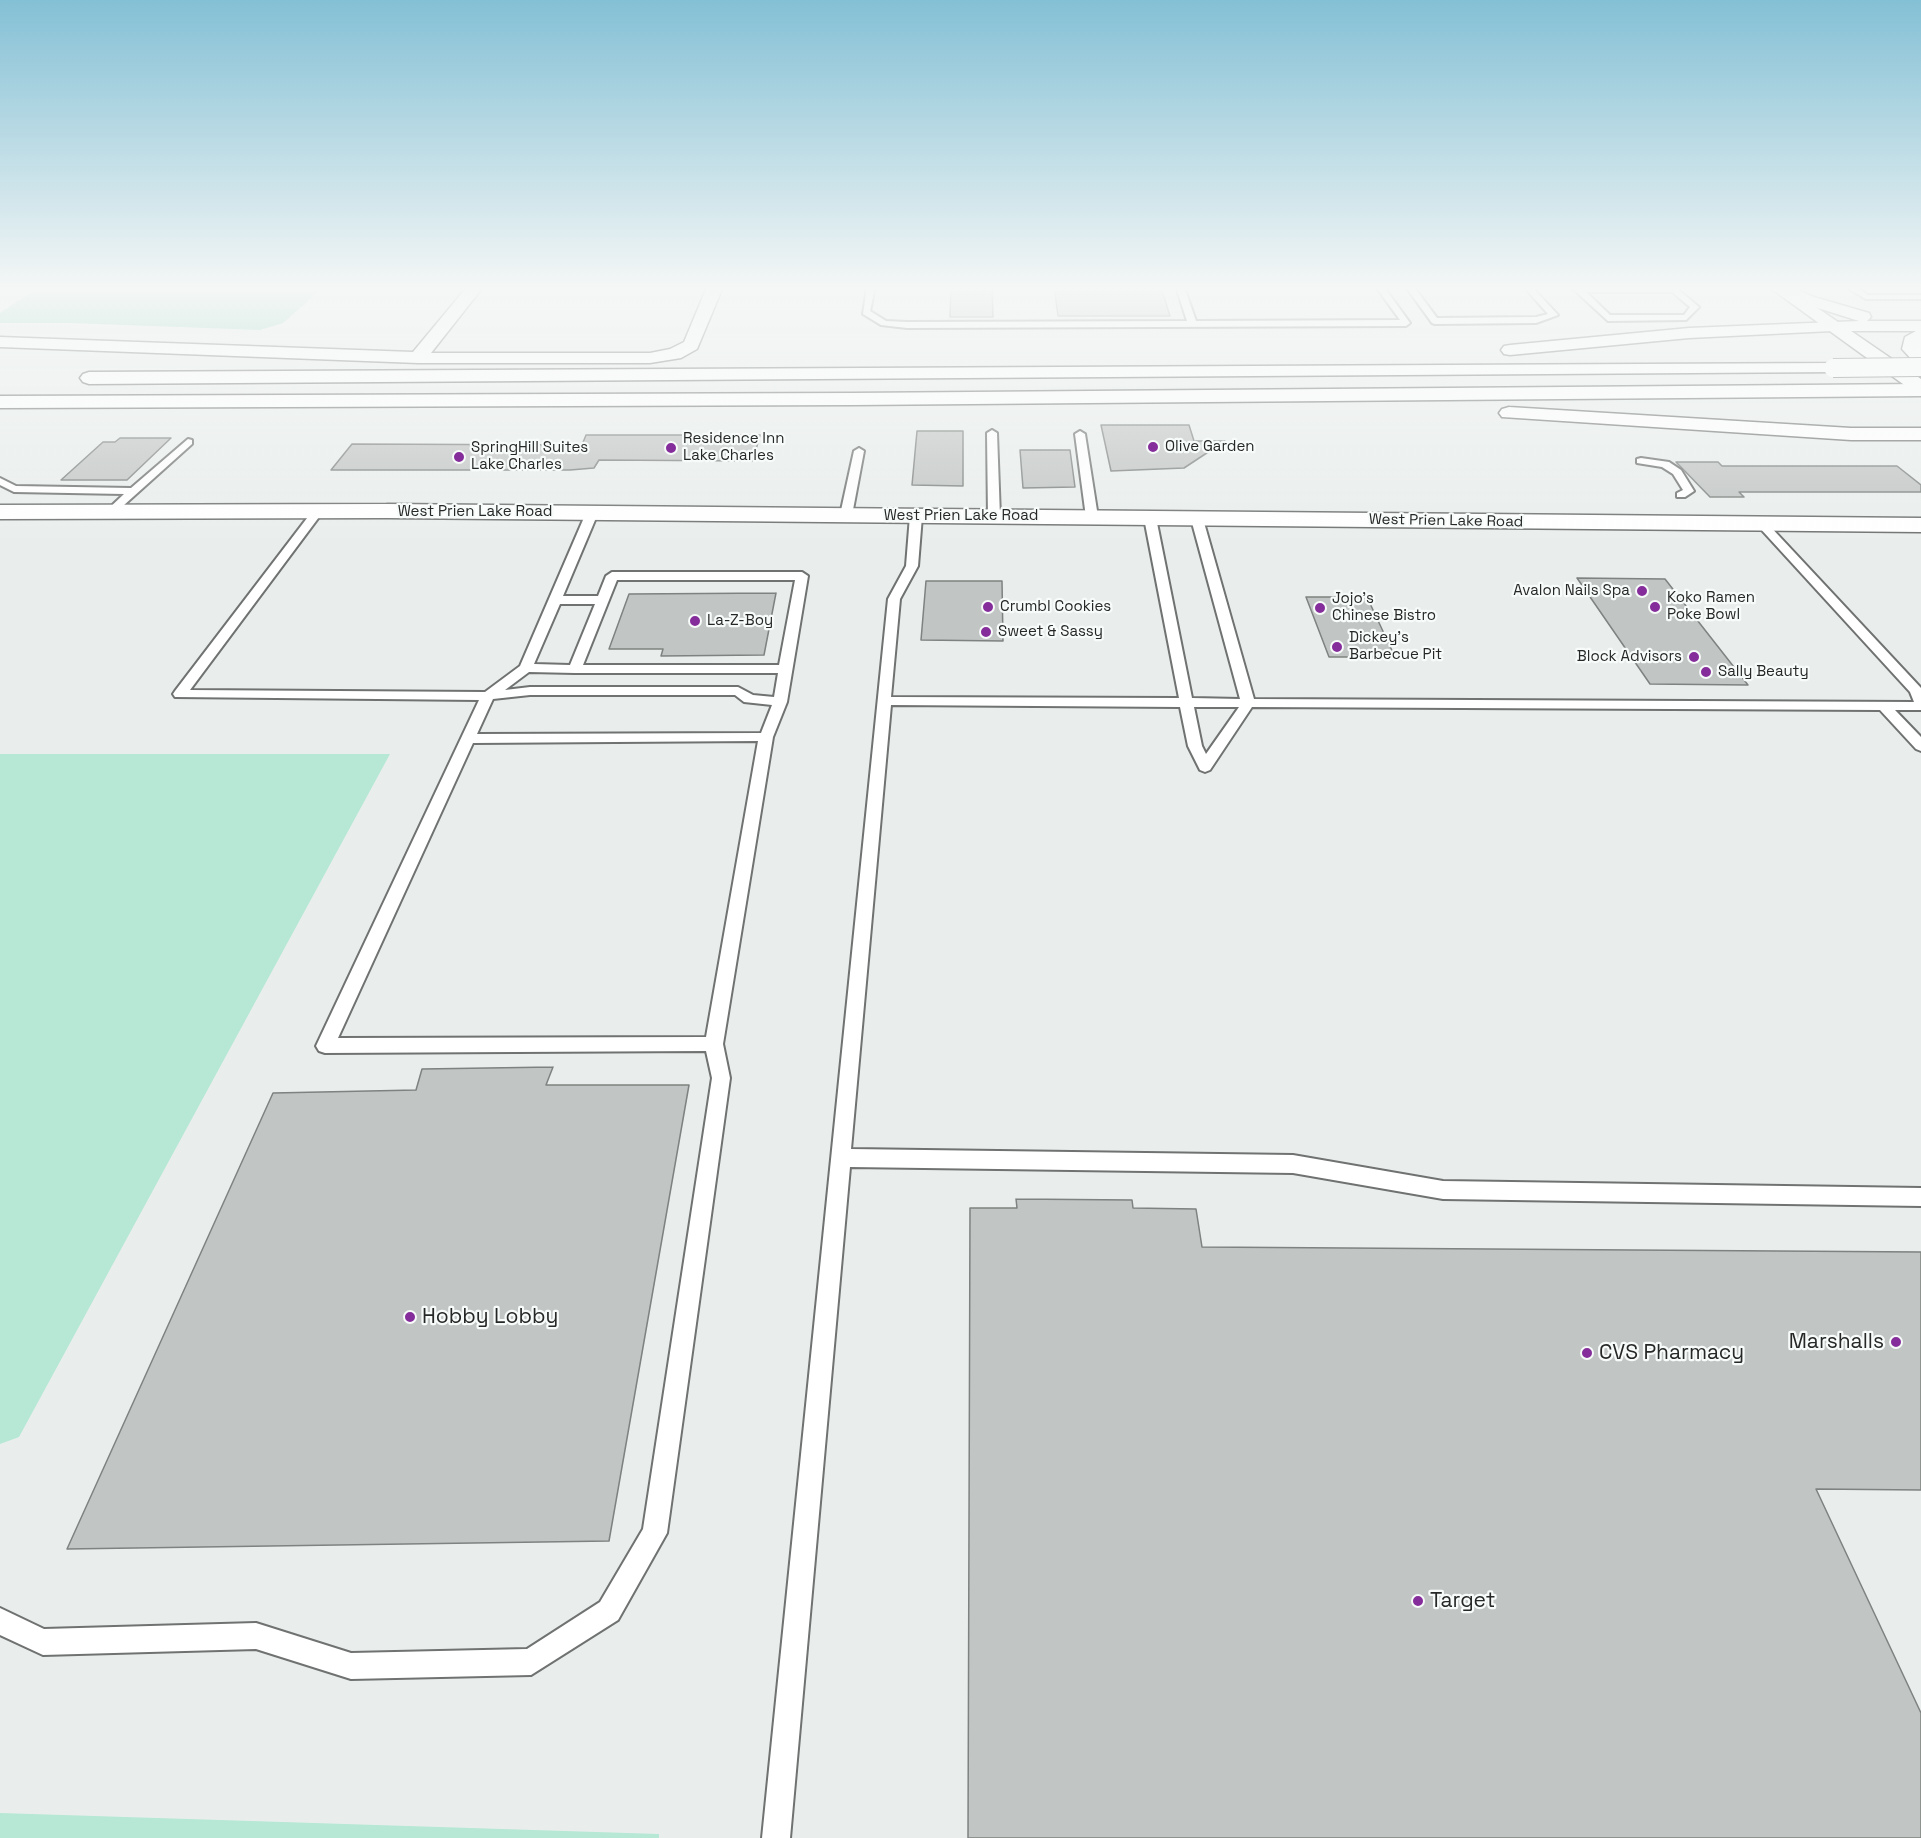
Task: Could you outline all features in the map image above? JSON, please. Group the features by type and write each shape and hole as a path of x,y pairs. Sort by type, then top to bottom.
{"main road":[{"path":"69,379 991,373"},
{"path":"1898,373 1921,389"},
{"path":"0,402 854,399 1921,389"},
{"path":"854,399 1476,411 1851,434 1921,441"},
{"path":"1851,434 1921,434"},
{"name":"West Prien Lake Road","path":"7,499 110,512 318,511 1921,525"}],"lane":[{"path":"992,433 994,517"},
{"path":"1080,434 1092,518"},
{"path":"110,512 188,442"},
{"path":"846,515 859,451"},
{"path":"1641,461 1665,464 1677,472 1689,491 1681,495"},
{"path":"0,481 7,499 134,491"},
{"path":"318,511 180,694 488,696 530,691 738,691 749,699 780,702"},
{"path":"592,513 526,668 488,696 325,1046 714,1044"},
{"path":"776,1838 894,599 912,566 916,516"},
{"path":"1150,518 1195,746 1205,767 1248,702 1197,519"},
{"path":"885,701 1886,706 1921,704 1916,691 1762,524"},
{"path":"0,1621 43,1642 256,1636 351,1666 531,1662 609,1611 655,1533 721,1078 714,1044 766,737 780,702 802,576 612,576 575,669"},
{"path":"555,600 603,600"},
{"path":"526,668 785,669"},
{"path":"1886,706 1921,746"},
{"path":"467,740 766,737"},
{"path":"840,1158 1293,1164 1443,1190 1921,1197"}],"shaded area":[{"path":"0,754 390,754 19,1437 0,1444"},
{"path":"0,1813 659,1834 659,1838 0,1838"}],"building":[{"name":"Olive Garden","path":"1101,425 1189,425 1194,441 1225,441 1184,468 1111,471"},
{"path":"917,431 963,431 963,486 912,485"},
{"path":"586,435 760,435 753,461 599,460 594,468 570,470 331,470 352,444 582,445"},
{"path":"120,438 171,438 127,480 61,480 103,442 115,442"},
{"path":"1020,450 1070,450 1075,487 1023,488"},
{"path":"1676,462 1718,462 1722,466 1897,466 1921,485 1921,492 1739,492 1744,497 1710,497"},
{"path":"1577,578 1665,579 1748,685 1650,684"},
{"path":"926,581 1002,581 1003,641 921,640"},
{"name":"La-Z-Boy","path":"776,593 764,655 661,656 663,649 609,649 629,594"},
{"path":"1306,597 1367,597 1395,657 1329,657"},
{"name":"Hobby Lobby","path":"553,1067 546,1085 689,1085 609,1541 67,1549 273,1093 416,1090 422,1069"},
{"name":"Target","path":"1016,1199 1132,1200 1133,1208 1196,1209 1202,1247 1921,1252 1921,1490 1816,1489 1921,1713 1921,1838 968,1838 970,1208 1017,1208"}],"place":[{"name":"Olive Garden","path":"1153,447"},
{"name":"Residence Inn Lake Charles","path":"671,448"},
{"name":"SpringHill Suites Lake Charles","path":"459,457"},
{"name":"Avalon Nails Spa","path":"1642,591"},
{"name":"Crumbl Cookies","path":"988,607"},
{"name":"Koko Ramen Poke Bowl","path":"1655,607"},
{"name":"Jojo's Chinese Bistro","path":"1320,608"},
{"name":"La-Z-Boy","path":"695,621"},
{"name":"Sweet & Sassy","path":"986,632"},
{"name":"Dickey's Barbecue Pit","path":"1337,647"},
{"name":"Block Advisors","path":"1694,657"},
{"name":"Sally Beauty","path":"1706,672"},
{"name":"Hobby Lobby","path":"410,1317"},
{"name":"Marshalls","path":"1896,1342"},
{"name":"CVS Pharmacy","path":"1587,1353"},
{"name":"Target","path":"1418,1601"}]}
